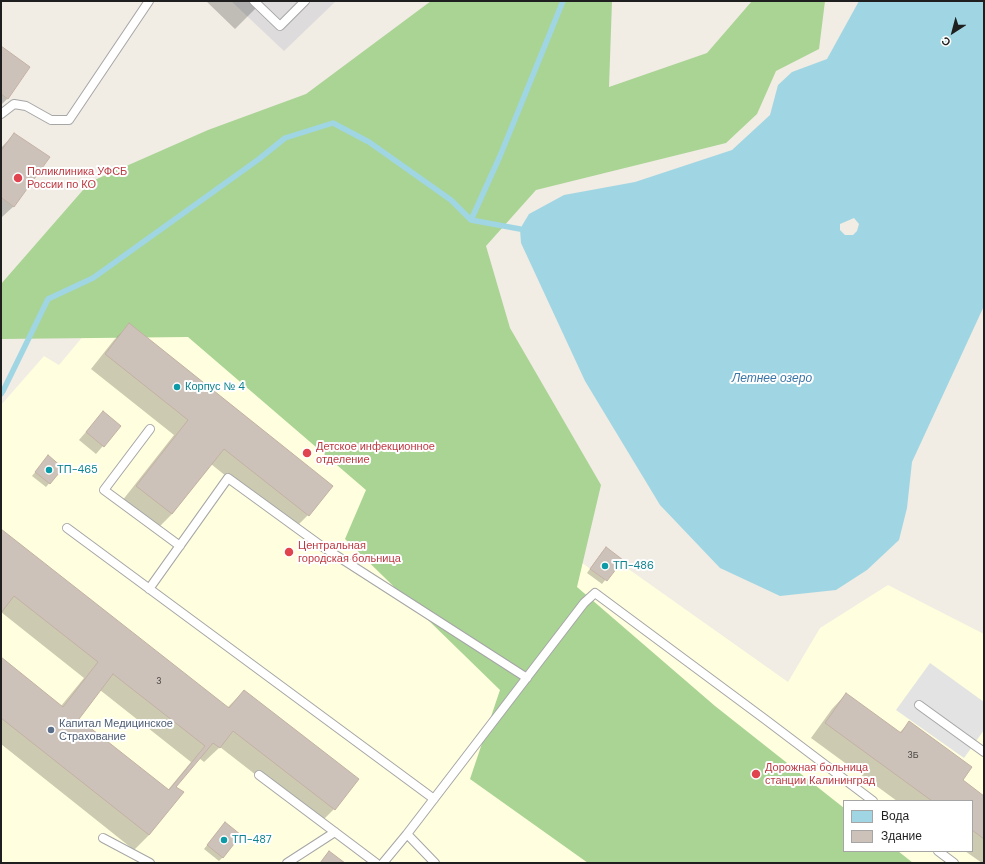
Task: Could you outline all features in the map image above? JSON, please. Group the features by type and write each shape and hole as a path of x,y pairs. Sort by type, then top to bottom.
{"lane":[{"path":"1,114 14,104 26,106 51,120 69,120 149,1"},
{"path":"254,1 280,26 305,1"},
{"path":"150,429 104,490 180,546"},
{"path":"150,589 228,478 320,545 527,678"},
{"path":"67,528 434,799"},
{"path":"383,863 584,604 595,593 872,800"},
{"path":"919,705 984,752"},
{"path":"259,775 376,863"},
{"path":"287,863 335,832"},
{"path":"407,834 435,863"},
{"path":"103,838 150,863"},
{"path":"939,852 954,863"}],"shaded area":[{"path":"231,1 336,1 284,51"},
{"name":"Центральная городская больница","path":"140,268 574,557 607,581 620,563 788,682 820,628 888,585 984,634 984,863 1,863 1,405 44,356 59,365"},
{"path":"930,663 984,702 984,730 964,758 896,710"}],"green space":[{"path":"431,1 612,1 609,87 707,53 752,1 825,1 819,49 776,71 757,114 726,143 536,190 486,246 510,328 601,485 577,587 715,706 843,807 843,852 899,852 913,863 588,863 470,779 500,690 345,539 366,490 188,337 1,339 1,284 90,182 208,130 306,94"}],"water":[{"name":"Летнее озеро","path":"859,1 984,1 984,306 912,462 907,508 899,540 867,570 836,590 780,596 720,568 660,505 585,381 521,243 520,229 529,214 564,195 635,182 732,150 770,115 778,85 792,72 827,59","holes":["854,218 859,224 857,231 853,235 845,235 840,230 840,224"]}],"building":[{"path":"1,46 30,67 8,99 1,94"},
{"name":"Поликлиника УФСБ России по КО","path":"14,133 50,157 14,207 2,198 1,200 1,151"},
{"name":"Корпус № 4","path":"129,323 333,486 309,516 224,449 172,514 136,486 188,420 105,354"},
{"path":"103,411 121,426 104,447 86,432"},
{"name":"ТП-465","path":"48,455 63,468 50,484 35,472"},
{"path":"1,529 229,708 244,690 359,779 335,810 233,731 220,748 213,743 176,787 184,792 149,835 1,718 1,657 63,707 98,662 14,596 1,613","holes":["113,674 205,746 169,790 79,719"]},
{"name":"ТП-486","path":"606,547 623,560 607,581 590,569"},
{"path":"846,693 901,733 909,721 972,767 963,780 984,796 984,839 973,831 973,800 931,800 825,723"},
{"name":"ТП-487","path":"225,822 241,835 223,858 207,845"},
{"path":"329,851 345,863 320,863"}],"waterway":[{"path":"471,220 500,156 563,1"},
{"path":"1,394 48,299 93,278 259,159 285,138 333,123 369,142 451,200 471,220 520,229"}],"place":[{"name":"Поликлиника УФСБ России по КО","path":"18,178"},
{"name":"Корпус № 4","path":"177,387"},
{"name":"Детское инфекционное отделение","path":"307,453"},
{"name":"ТП-465","path":"49,470"},
{"name":"Центральная городская больница","path":"289,552"},
{"name":"ТП-486","path":"605,566"},
{"name":"Капитал Медицинское Страхование","path":"51,730"},
{"name":"Дорожная больница станции Калининград","path":"756,774"},
{"name":"ТП-487","path":"224,840"}]}
